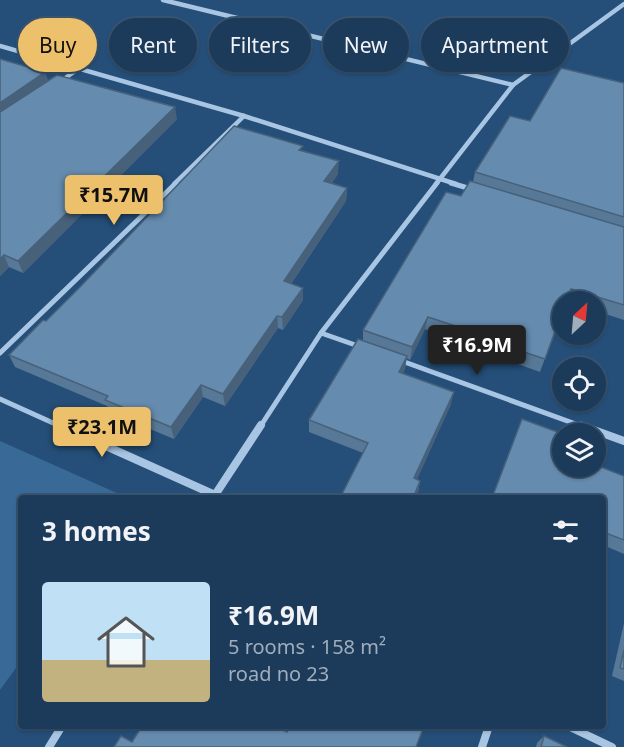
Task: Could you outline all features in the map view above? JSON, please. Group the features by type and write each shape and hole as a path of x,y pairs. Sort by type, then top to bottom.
{"street":[{"path":"163,0 513,86"},
{"path":"215,495 321,333 513,86 624,4"},
{"path":"0,46 18,51"},
{"path":"52,87 73,72"},
{"path":"93,72 244,116 472,190"},
{"path":"0,353 244,116"},
{"path":"321,333 366,349"},
{"path":"388,357 624,441"},
{"path":"0,399 212,495"},
{"path":"49,747 61,729"},
{"path":"482,747 488,729"},
{"path":"574,729 612,747"}],"shaded area":[{"path":"0,441 121,495 18,495 18,665 0,690"}],"building":[{"path":"0,59 18,64 18,72 45,72 0,103"},
{"path":"569,70 624,83 624,217 475,172 510,116 530,121 559,72 569,72"},
{"path":"57,75 175,107 18,261 4,255 0,259 0,112"},
{"path":"234,126 303,146 299,150 339,161 324,181 347,188 284,281 303,288 282,317 277,316 223,394 201,385 171,427 105,400 108,396 9,355 80,287"},
{"path":"470,181 624,227 624,305 606,300 606,291 571,289 570,291 552,291 552,340 545,359 497,343 498,340 428,317 412,347 363,330 446,192 461,196"},
{"path":"358,339 407,356 399,372 454,392 414,478 420,481 414,495 342,495 368,443 309,420"},
{"path":"522,419 552,430 552,477 606,477 606,469 624,476 624,540 606,533 606,495 493,495"},
{"path":"624,650 624,669 620,668"},
{"path":"140,729 281,729 287,732 288,729 423,729 416,747 114,747 121,736 132,742"},
{"path":"544,736 567,747 541,747"}]}
